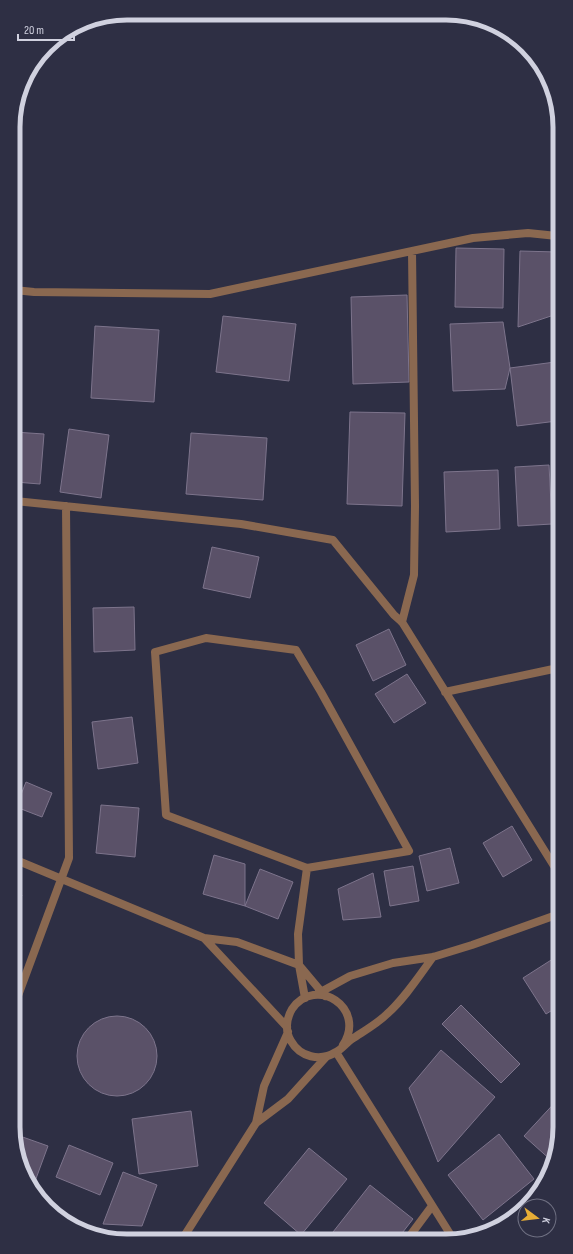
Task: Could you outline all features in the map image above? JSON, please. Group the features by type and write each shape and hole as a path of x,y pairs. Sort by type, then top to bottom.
{"street":[{"path":"20,291 210,294 473,238 528,233 553,236"},
{"path":"402,622 414,575 415,506 412,251"},
{"path":"20,501 241,524 332,540 394,615 402,622 553,864"},
{"path":"20,990 69,858 66,506"},
{"path":"206,638 296,650 321,692 409,851 307,868 166,815 155,652 206,638"},
{"path":"445,692 553,669"},
{"path":"20,862 204,938 237,942 299,965 321,994 339,1003 348,1016 349,1031 343,1045"},
{"path":"305,998 299,965 298,934 307,868"},
{"path":"186,1234 256,1123 264,1086 287,1030 290,1012 297,1004 305,998 321,994 350,976 393,963 433,957 472,945 553,916"},
{"path":"204,938 287,1030 294,1046 302,1053 316,1058 326,1057 336,1052 343,1045 387,1014 408,991 433,957"},
{"path":"336,1052 450,1234"},
{"path":"256,1123 288,1099 326,1057"},
{"path":"411,1234 432,1206"}],"building":[{"path":"456,248 504,249 503,308 455,307"},
{"path":"520,251 553,252 553,315 518,327"},
{"path":"407,295 409,382 353,384 351,297"},
{"path":"223,316 296,324 289,381 216,372"},
{"path":"503,322 510,368 505,389 453,391 450,324"},
{"path":"95,326 159,330 154,402 91,398"},
{"path":"553,362 553,422 517,426 510,368"},
{"path":"350,412 405,413 402,506 347,504"},
{"path":"69,429 109,435 101,498 60,492"},
{"path":"20,432 44,434 40,484 20,482"},
{"path":"191,433 267,438 263,500 186,494"},
{"path":"549,465 552,524 518,526 515,467"},
{"path":"498,470 500,529 446,532 444,472"},
{"path":"212,547 259,557 250,598 203,588"},
{"path":"134,607 135,650 94,652 93,608"},
{"path":"389,629 406,665 373,681 356,645"},
{"path":"407,674 426,703 394,723 375,694"},
{"path":"132,717 138,763 98,769 92,722"},
{"path":"26,782 52,793 42,817 20,809 20,797"},
{"path":"101,805 139,808 135,857 96,853"},
{"path":"512,826 532,860 503,877 483,843"},
{"path":"450,848 459,883 427,891 419,856"},
{"path":"214,855 245,864 245,906 203,894"},
{"path":"413,866 419,901 390,906 384,871"},
{"path":"260,869 293,882 278,919 245,906"},
{"path":"373,873 381,917 343,920 338,889"},
{"path":"553,959 553,1010 546,1014 523,978"},
{"path":"461,1005 520,1064 501,1083 442,1024"},
{"path":"117,1016 132,1019 145,1028 154,1041 157,1056 154,1071 145,1084 132,1093 117,1096 102,1093 89,1084 80,1071 77,1056 80,1041 89,1028 102,1019"},
{"path":"441,1050 495,1097 438,1162 409,1088"},
{"path":"553,1105 553,1134 548,1158 524,1136"},
{"path":"191,1111 198,1166 139,1174 132,1119"},
{"path":"499,1134 534,1179 483,1220 448,1175"},
{"path":"21,1136 48,1146 35,1182 28,1168"},
{"path":"69,1145 113,1163 100,1195 56,1177"},
{"path":"309,1148 347,1179 302,1234 300,1234 264,1203"},
{"path":"123,1172 157,1185 142,1226 103,1224"},
{"path":"370,1185 413,1219 401,1234 335,1234 333,1232"}]}
